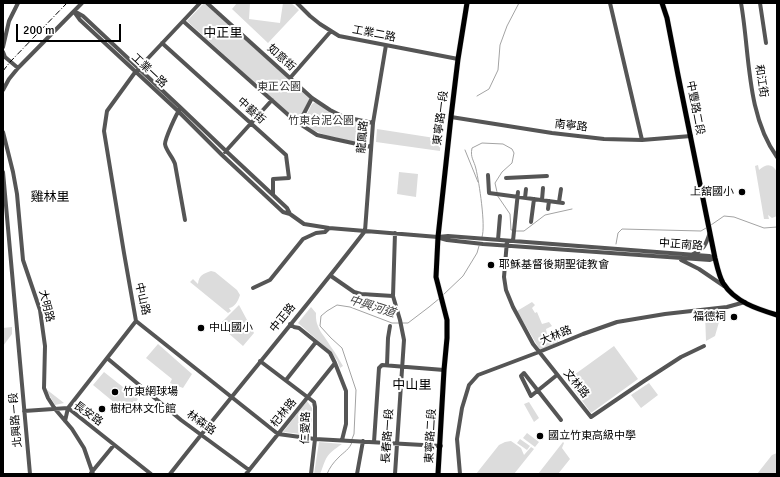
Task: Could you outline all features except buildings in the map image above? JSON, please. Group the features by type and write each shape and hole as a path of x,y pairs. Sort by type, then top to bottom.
{"main road":[{"name":"東寧路一段","path":"438,237 458,59 467,3"},
{"name":"中豐路二段","path":"662,3 710,232"},
{"path":"710,232 715,258 722,282 735,296 756,308 777,315"},
{"name":"東寧路二段","path":"438,237 436,277 447,320 438,474"}],"street":[{"path":"3,48 9,21 18,3"},
{"path":"3,90 9,79 18,68 82,3"},
{"name":"中山路","path":"200,3 137,70 107,111 104,131 136,320 278,434"},
{"name":"如意街","path":"207,3 312,98 344,117 373,123"},
{"name":"工業二路","path":"297,3 320,24 339,36 458,59"},
{"path":"610,3 642,140"},
{"name":"和江街","path":"741,3 752,91 760,121 768,141 777,157"},
{"path":"760,3 766,43"},
{"name":"工業一路","path":"74,11 83,16 137,70 287,208 290,214"},
{"path":"183,21 294,120 317,135 371,147"},
{"path":"290,78 331,31"},
{"name":"中藝街","path":"162,43 286,155 289,178 273,179 273,195"},
{"name":"龍鳳路","path":"365,231 373,123 386,46"},
{"path":"3,52 5,57 18,68"},
{"path":"299,123 312,98"},
{"path":"222,156 272,100"},
{"path":"180,109 165,143 174,159 185,220"},
{"name":"工業一路","path":"180,109 222,156 283,212 290,214 304,224 365,231"},
{"name":"南寧路","path":"451,117 552,133 604,139 642,140 691,136"},
{"name":"大明路","path":"3,132 17,194 24,260 40,310 45,346 44,388 54,409 72,429 84,448 92,473"},
{"name":"北興路ㄧ段","path":"3,172 30,474"},
{"path":"488,175 489,193 561,203 561,189"},
{"path":"506,178 547,176"},
{"path":"542,200 544,188"},
{"path":"525,198 526,189"},
{"path":"513,241 518,192"},
{"path":"531,222 534,199"},
{"path":"548,209 549,201"},
{"path":"498,240 500,216"},
{"path":"254,288 270,280 303,239 316,233 325,232 329,228"},
{"path":"365,231 438,237"},
{"name":"中正路","path":"170,474 290,324 331,276 365,231"},
{"path":"689,255 700,252 706,244 710,232"},
{"name":"長春路一段","path":"395,233 393,296 402,327 404,340 395,474"},
{"name":"中正南路","path":"438,237 447,240 507,243 678,258 710,260 715,258"},
{"name":"中正南路","path":"481,241 498,240 507,243 513,241 709,256 715,258"},
{"name":"文林路","path":"507,243 504,277 506,290 521,324 539,352 591,417 644,380 682,357 704,346"},
{"path":"678,258 699,269 728,289"},
{"path":"331,276 354,292 361,294 393,296"},
{"name":"大林路","path":"460,474 457,439 462,408 469,385 478,375 617,322 727,307 745,302"},
{"path":"65,421 68,408 136,320"},
{"path":"294,320 297,322 299,328"},
{"path":"290,324 299,328 330,353 335,363 346,391 346,424 342,440"},
{"path":"387,365 390,326"},
{"path":"286,380 316,342"},
{"name":"林森路","path":"107,358 162,405 249,470"},
{"name":"仁愛路","path":"260,361 314,402 315,439 311,474"},
{"name":"杞林路","path":"246,474 335,363"},
{"path":"374,442 379,368 382,365 387,365 444,370"},
{"path":"557,375 538,391 531,396 521,376 524,373 538,391 561,420"},
{"name":"長安路","path":"24,412 68,408 151,474"},
{"path":"278,434 315,439 440,446"},
{"path":"357,474 363,442"},
{"path":"92,473 114,445"}],"green space":[{"name":"東正公園","path":"204,3 310,98 298,122 187,21"},
{"path":"237,3 250,3 249,19 280,23 283,3 291,3 299,10 268,43 232,9"},
{"name":"竹東台泥公園","path":"316,102 335,115 344,119 367,124 364,143 321,134 307,125 304,120 312,104"},
{"name":"竹東台泥公園","path":"377,129 441,139 440,151 376,142"},
{"path":"758,165 759,170 769,165 777,172 777,216 772,218 768,215 769,219 764,219 755,166"},
{"path":"399,172 418,174 416,197 397,194"},
{"path":"211,271 215,272 237,290 240,295 236,303 229,308 231,311 228,313 190,282 193,279 198,284 202,275"},
{"path":"532,302 535,305 532,308 535,313 537,312 542,324 549,322 552,326 546,329 547,334 551,339 556,337 558,342 540,350 517,311"},
{"path":"239,305 254,333 243,346 219,325"},
{"path":"311,307 316,313 316,319 320,331 343,366 340,368 337,360 330,351 298,323"},
{"path":"720,312 715,336 706,341 705,313"},
{"path":"12,327 12,334 3,346 3,328"},
{"path":"158,344 192,374 183,388 170,383 172,379 146,358"},
{"path":"614,346 638,379 591,413 567,380"},
{"name":"竹東網球場","path":"104,372 138,399 127,413 93,385"},
{"path":"649,383 658,395 641,408 631,395"},
{"path":"46,389 64,403 55,405"},
{"path":"307,401 312,408 311,435 283,432"},
{"path":"529,402 539,418 534,422 524,404"},
{"path":"527,433 539,442 535,447 523,438"},
{"path":"520,439 530,446 527,450 517,443"},
{"path":"511,441 521,448 524,455 531,447 534,449 514,474 476,474 499,445"},
{"path":"319,442 342,444 328,456 320,474 314,474"},
{"path":"563,442 562,448 570,459 558,474 538,474"},
{"path":"777,453 777,474 757,474 772,455"}],"waterway":[{"path":"477,96 489,89 498,70 500,45 507,26 519,3"},
{"path":"482,237 482,204 477,175 472,159 472,148 482,143 503,144 512,149 514,153 512,163 502,172 495,183 497,192"},
{"path":"465,150 478,182"},
{"path":"497,195 510,214 511,230 513,230"},
{"path":"516,231 524,231 545,215 572,209"},
{"path":"711,225 724,216 734,217 764,228 777,227"},
{"path":"616,244 618,233 622,229 701,231 706,228"},
{"name":"中興河道","path":"442,296 463,276 477,253 479,246"},
{"name":"中興河道","path":"402,323 408,323 440,298"},
{"name":"中興河道","path":"352,439 354,434 356,390 342,348 320,326 321,316 337,305 350,307 392,323 399,323"},
{"name":"中興河道","path":"327,474 333,463 348,449 352,442"}],"railway":[{"path":"3,71 67,3"}],"place":[{"name":"上舘國小","path":"742,192"},
{"name":"耶穌基督後期聖徒教會","path":"491,265"},
{"name":"福德祠","path":"734,317"},
{"name":"中山國小","path":"201,328"},
{"name":"竹東網球場","path":"115,392"},
{"name":"樹杞林文化館","path":"102,409"},
{"name":"國立竹東高級中學","path":"540,436"}],"district":[{"name":"中正里","path":"223,34"},
{"name":"雞林里","path":"50,198"},
{"name":"中山里","path":"412,386"}]}
